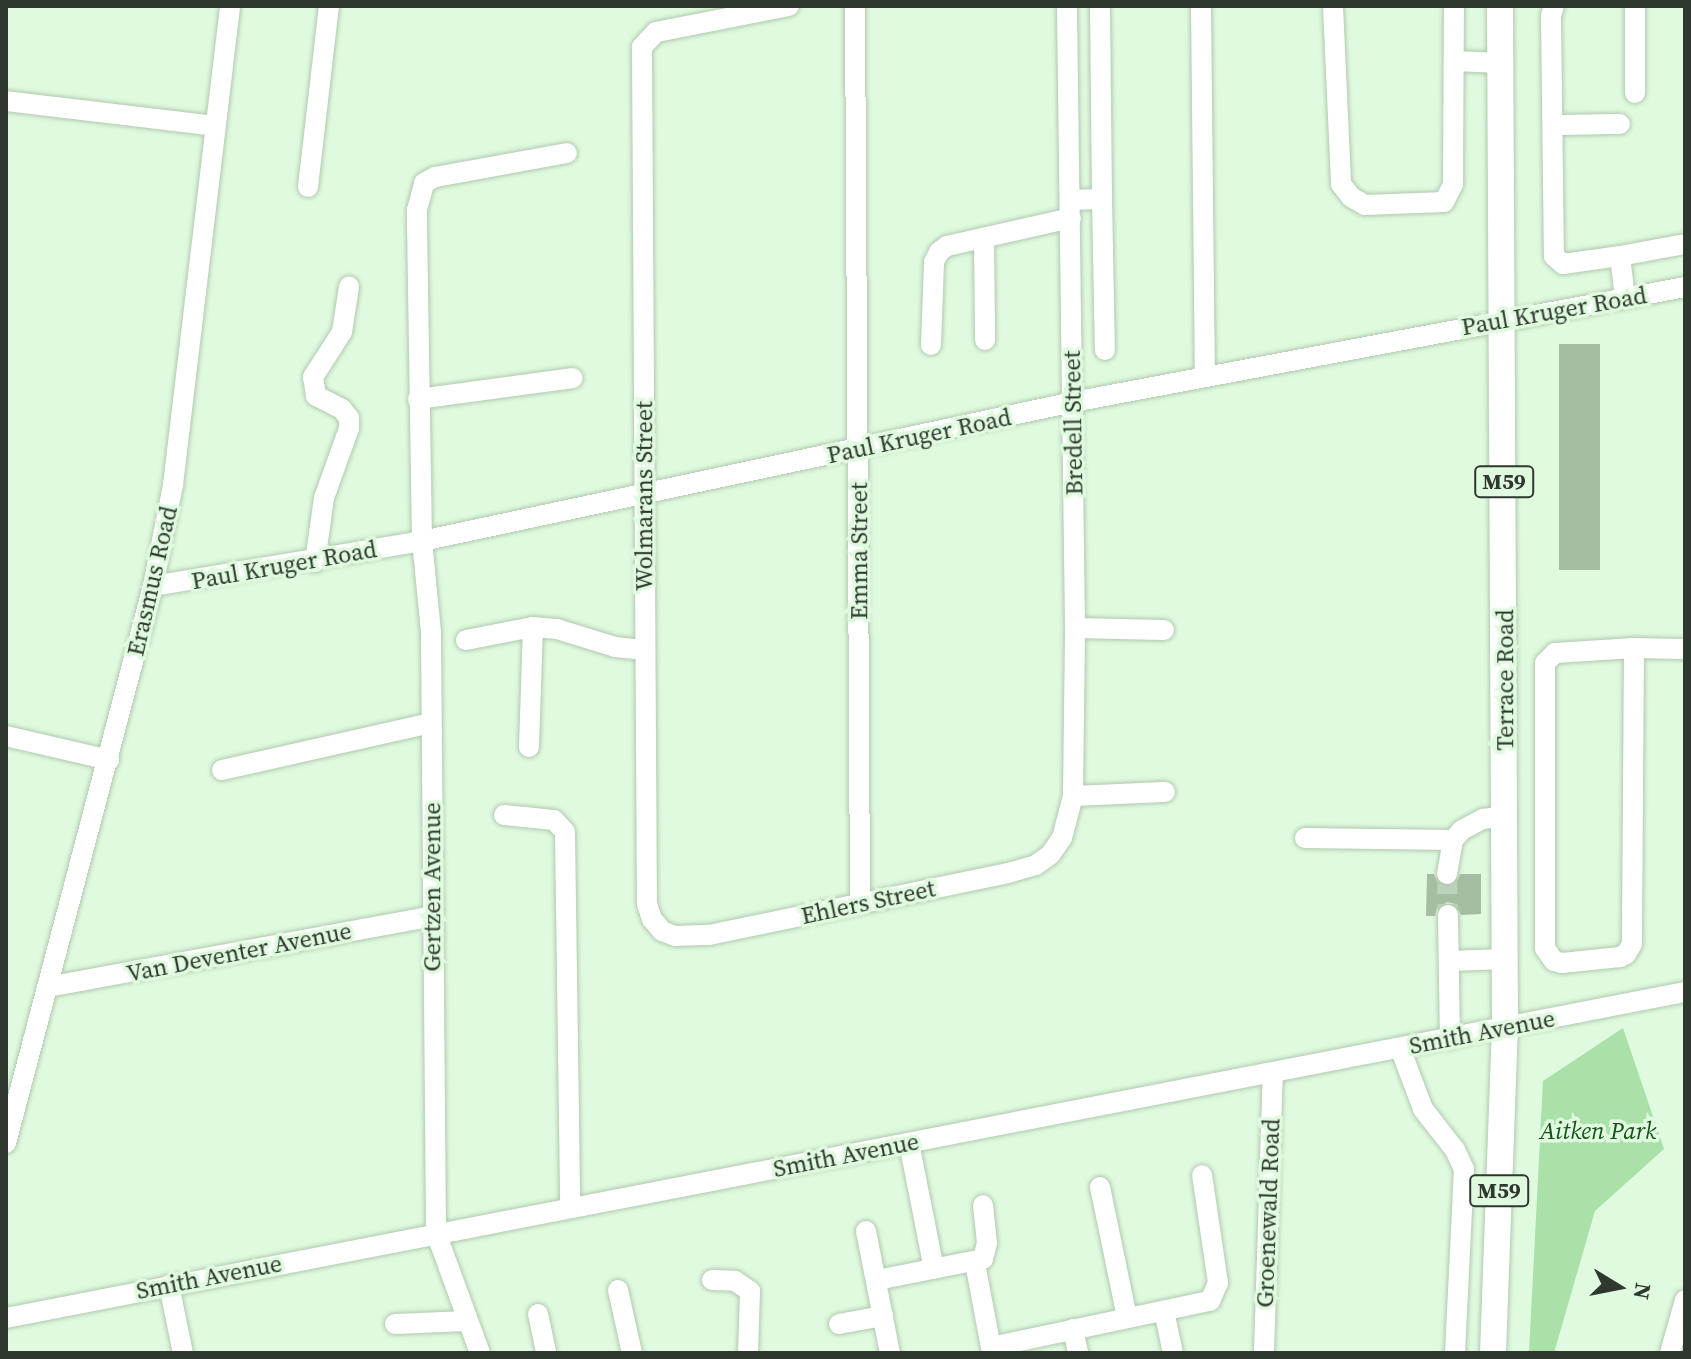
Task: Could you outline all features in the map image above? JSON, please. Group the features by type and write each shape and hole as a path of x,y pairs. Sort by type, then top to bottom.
{"main road":[{"name":"Terrace Road","path":"1493,1353 1505,1028 1504,319 1500,6"}],"street":[{"name":"Erasmus Road","path":"6,1143 109,760 153,586 173,485 230,6"},
{"path":"308,187 329,6"},
{"name":"Wolmarans Street","path":"662,931 652,919 647,904 642,57 646,39 656,32 789,6"},
{"name":"Emma Street","path":"855,6 860,904"},
{"name":"Bredell Street","path":"1062,838 1073,796 1075,628 1067,6"},
{"path":"1100,6 1105,350"},
{"path":"1201,6 1205,377"},
{"path":"1333,6 1341,184 1351,197 1365,205 1444,202 1453,184 1454,6"},
{"path":"1554,6 1551,16 1557,261 1573,264 1685,244"},
{"path":"1635,6 1635,93"},
{"path":"1068,52 1100,48"},
{"path":"1454,61 1501,63"},
{"path":"6,101 216,126"},
{"path":"1554,125 1620,124"},
{"name":"Gertzen Avenue","path":"480,1353 436,1233 431,632 422,541 417,210 424,183 435,177 567,153"},
{"path":"931,345 934,262 947,246 984,238 1102,199"},
{"path":"984,238 985,340"},
{"path":"1620,256 1625,298"},
{"path":"315,562 324,498 349,428 349,418 342,409 316,396 313,377 342,332 349,287"},
{"name":"Paul Kruger Road","path":"153,586 315,562 858,450 1073,402 1685,287"},
{"path":"418,399 573,378"},
{"path":"466,640 533,627 557,629 615,647 645,650"},
{"path":"529,747 533,627"},
{"path":"1075,628 1164,630"},
{"path":"1634,648 1631,949 1620,957 1562,963 1554,961 1545,948 1545,663 1555,653 1634,648 1685,649"},
{"path":"222,770 431,723"},
{"path":"6,736 109,760"},
{"path":"1073,796 1165,792"},
{"path":"504,815 554,820 562,824 565,832 570,1208"},
{"path":"1305,838 1453,840 1483,819 1505,816"},
{"name":"Ehlers Street","path":"662,931 675,936 709,935 1036,865 1050,855 1062,838"},
{"path":"1447,874 1453,840"},
{"path":"1448,915 1450,1039"},
{"name":"Van Deventer Avenue","path":"47,987 432,916"},
{"path":"1449,961 1505,959"},
{"name":"Smith Avenue","path":"6,1318 1685,992"},
{"path":"1400,1048 1423,1109 1455,1150 1464,1169 1455,1353"},
{"name":"Groenewald Road","path":"1264,1353 1273,1073"},
{"path":"909,1143 934,1269"},
{"path":"975,1263 992,1350 1127,1317 1201,1304 1215,1296 1218,1283 1202,1175"},
{"path":"1100,1187 1127,1317"},
{"path":"877,1280 983,1259 987,1250 983,1205"},
{"path":"866,1231 890,1353"},
{"path":"712,1280 735,1281 750,1291 748,1353"},
{"path":"169,1285 183,1353"},
{"path":"618,1290 632,1353"},
{"path":"1670,1353 1685,1300"},
{"path":"1164,1311 1173,1353"},
{"path":"538,1314 546,1353"},
{"path":"839,1324 883,1316"},
{"path":"395,1324 467,1321"},
{"path":"1073,1329 1078,1353"}],"green space":[{"name":"Aitken Park","path":"1623,1028 1664,1149 1595,1211 1554,1353 1529,1353 1543,1081"}],"building":[{"path":"1559,344 1600,344 1600,570 1559,570"},
{"path":"1427,874 1434,874 1438,883 1446,887 1456,883 1460,874 1481,874 1481,914 1461,915 1455,904 1447,902 1437,908 1435,916 1426,916"}],"tunnel":[{"path":"1447,874 1448,915"}]}
